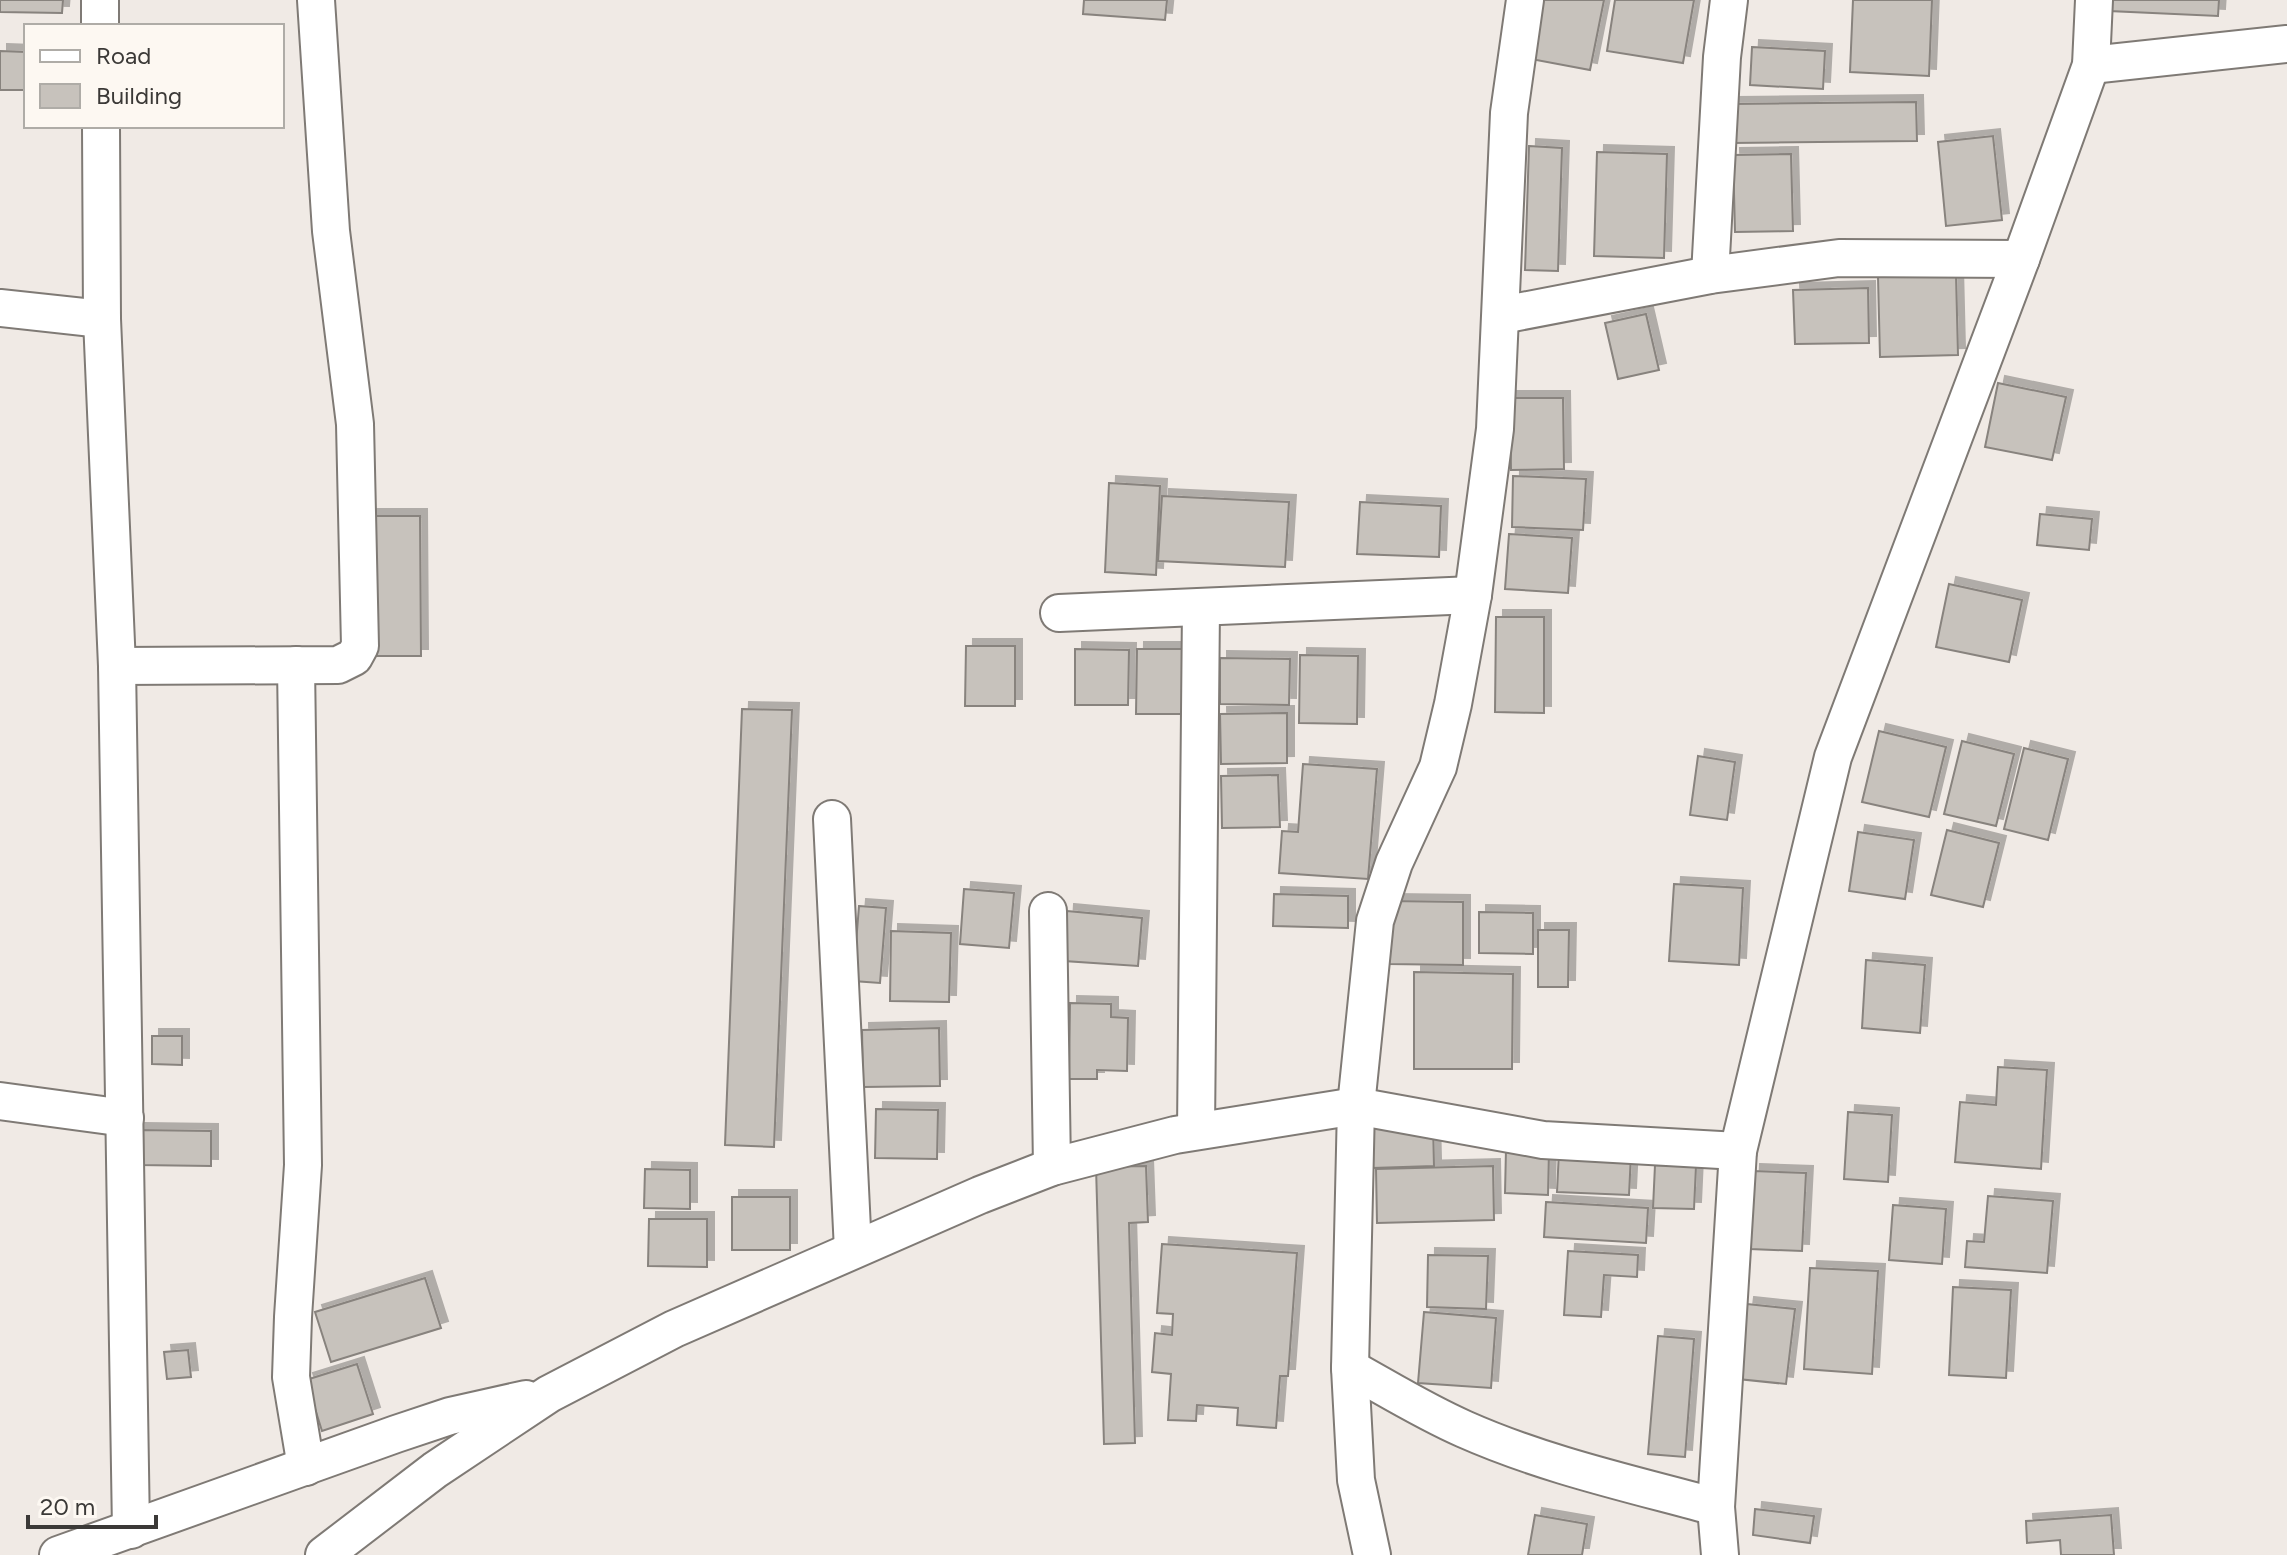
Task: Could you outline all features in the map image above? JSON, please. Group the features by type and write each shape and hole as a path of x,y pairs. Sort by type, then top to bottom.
{"street":[{"path":"100,0 100,24"},
{"path":"117,666 338,665 354,657 360,646 355,424 331,231 316,0"},
{"path":"1372,1555 1356,1480 1350,1368 1356,1106 1375,921 1394,863 1438,767 1473,595 1495,429 1509,113 1525,0"},
{"path":"1710,275 1722,57 1729,0"},
{"path":"1720,1555 1716,1507 1738,1151 1833,757 2091,65 2094,0"},
{"path":"2091,65 2287,44"},
{"path":"101,128 102,319 117,666 131,1530"},
{"path":"1502,315 1710,275 1839,258 2021,259"},
{"path":"0,308 102,319"},
{"path":"1059,613 1473,595"},
{"path":"1196,1131 1201,607"},
{"path":"296,665 303,1165 291,1377 306,1467"},
{"path":"832,819 853,1250"},
{"path":"1048,911 1052,1167"},
{"path":"0,1101 125,1118"},
{"path":"324,1555 435,1470 549,1394 674,1329 980,1195 1052,1167 1175,1135 1356,1106 1543,1140 1738,1151"},
{"path":"1350,1368 1461,1428 1505,1446 1716,1507"},
{"path":"58,1555 450,1416 549,1394"}],"building":[{"path":"0,0 63,0 62,13 0,12"},
{"path":"1084,0 1167,0 1165,20 1083,14"},
{"path":"1543,0 1604,0 1590,70 1531,59"},
{"path":"1615,0 1694,0 1683,63 1607,51"},
{"path":"1853,0 1932,0 1929,76 1850,72"},
{"path":"2110,0 2219,0 2218,16 2109,11"},
{"path":"1752,47 1825,51 1823,89 1750,85"},
{"path":"0,51 24,52 24,90 0,90"},
{"path":"1916,102 1917,141 1731,143 1730,104"},
{"path":"1993,136 2002,220 1946,226 1938,142"},
{"path":"1529,146 1562,148 1558,271 1525,270"},
{"path":"1597,152 1667,154 1664,258 1594,256"},
{"path":"1791,154 1793,231 1735,232 1733,155"},
{"path":"1956,275 1958,355 1880,357 1878,277"},
{"path":"1868,288 1869,343 1795,344 1793,290"},
{"path":"1646,314 1659,370 1618,379 1605,323"},
{"path":"1998,383 2066,397 2052,460 1985,447"},
{"path":"1510,398 1563,398 1564,469 1511,470"},
{"path":"1513,476 1586,479 1583,530 1512,527"},
{"path":"1109,483 1160,486 1156,575 1105,572"},
{"path":"1162,496 1289,502 1285,567 1158,561"},
{"path":"1360,502 1441,506 1439,557 1357,554"},
{"path":"2040,514 2092,519 2089,550 2037,545"},
{"path":"369,516 420,516 421,656 370,656"},
{"path":"1509,534 1572,538 1568,593 1505,589"},
{"path":"1949,584 2022,600 2009,662 1936,647"},
{"path":"1496,617 1544,617 1544,713 1495,712"},
{"path":"966,646 1015,646 1015,706 965,706"},
{"path":"1075,649 1129,650 1128,705 1075,705"},
{"path":"1137,649 1188,649 1188,714 1136,714"},
{"path":"1300,655 1358,656 1357,724 1299,723"},
{"path":"1220,658 1290,659 1289,705 1220,704"},
{"path":"742,709 792,710 774,1147 725,1145"},
{"path":"1287,713 1287,763 1221,764 1220,714"},
{"path":"1879,731 1946,747 1929,817 1862,802"},
{"path":"1962,741 2014,754 1996,826 1944,814"},
{"path":"2024,748 2068,759 2048,840 2004,829"},
{"path":"1698,756 1735,762 1727,820 1690,815"},
{"path":"1303,764 1377,769 1368,879 1279,873 1282,831 1298,832"},
{"path":"1278,775 1280,827 1222,828 1221,776"},
{"path":"1947,830 1999,843 1983,907 1931,895"},
{"path":"1858,832 1914,840 1905,899 1849,891"},
{"path":"1674,884 1743,888 1739,965 1669,961"},
{"path":"964,889 1014,893 1009,948 960,944"},
{"path":"1274,894 1348,896 1348,928 1273,926"},
{"path":"1388,901 1463,902 1463,965 1388,964"},
{"path":"859,906 886,908 880,983 853,981"},
{"path":"1067,911 1142,918 1138,966 1064,961"},
{"path":"1479,912 1533,913 1533,954 1479,953"},
{"path":"1538,930 1569,930 1568,987 1538,987"},
{"path":"891,931 951,933 949,1002 890,1001"},
{"path":"1866,960 1925,965 1920,1033 1862,1028"},
{"path":"1414,972 1513,974 1512,1069 1414,1069"},
{"path":"1070,1003 1111,1004 1111,1017 1128,1018 1127,1071 1097,1070 1097,1079 1069,1079"},
{"path":"939,1028 940,1086 863,1087 862,1030"},
{"path":"152,1036 182,1036 182,1065 152,1064"},
{"path":"1998,1067 2047,1070 2041,1169 1955,1162 1960,1102 1996,1105"},
{"path":"876,1109 938,1110 937,1159 875,1158"},
{"path":"1848,1112 1892,1115 1888,1182 1844,1179"},
{"path":"1433,1125 1434,1166 1372,1168 1371,1127"},
{"path":"138,1130 211,1131 211,1166 138,1165"},
{"path":"1506,1149 1549,1151 1548,1195 1505,1193"},
{"path":"1559,1151 1631,1154 1629,1195 1557,1192"},
{"path":"1655,1165 1696,1166 1694,1209 1653,1208"},
{"path":"1146,1166 1148,1222 1129,1223 1135,1443 1104,1444 1096,1167"},
{"path":"1493,1166 1494,1220 1377,1223 1376,1169"},
{"path":"645,1169 690,1170 690,1209 644,1208"},
{"path":"1753,1171 1806,1173 1802,1251 1750,1249"},
{"path":"1988,1196 2053,1201 2047,1273 1965,1267 1967,1241 1984,1242"},
{"path":"732,1197 790,1197 790,1250 732,1250"},
{"path":"1546,1202 1648,1208 1646,1243 1544,1237"},
{"path":"1893,1205 1946,1209 1942,1264 1889,1260"},
{"path":"649,1219 707,1219 707,1267 648,1266"},
{"path":"1162,1244 1297,1253 1288,1376 1280,1376 1276,1428 1237,1425 1238,1408 1197,1405 1196,1421 1168,1420 1171,1374 1152,1372 1155,1333 1172,1335 1173,1314 1157,1313"},
{"path":"1568,1251 1638,1255 1637,1277 1604,1275 1601,1317 1564,1315"},
{"path":"1428,1255 1488,1256 1486,1309 1427,1307"},
{"path":"1810,1268 1878,1271 1872,1374 1804,1369"},
{"path":"425,1278 441,1328 331,1362 315,1312"},
{"path":"1953,1287 2011,1290 2006,1378 1949,1375"},
{"path":"1747,1304 1795,1309 1786,1384 1738,1379"},
{"path":"1424,1312 1496,1318 1491,1388 1418,1383"},
{"path":"1658,1336 1694,1339 1685,1457 1648,1454"},
{"path":"188,1350 191,1377 167,1379 164,1352"},
{"path":"357,1364 373,1414 322,1431 306,1380"},
{"path":"1755,1509 1814,1516 1810,1543 1753,1535"},
{"path":"1535,1515 1587,1524 1582,1555 1528,1555"},
{"path":"2111,1515 2114,1555 2061,1555 2060,1540 2027,1543 2026,1521"}]}
